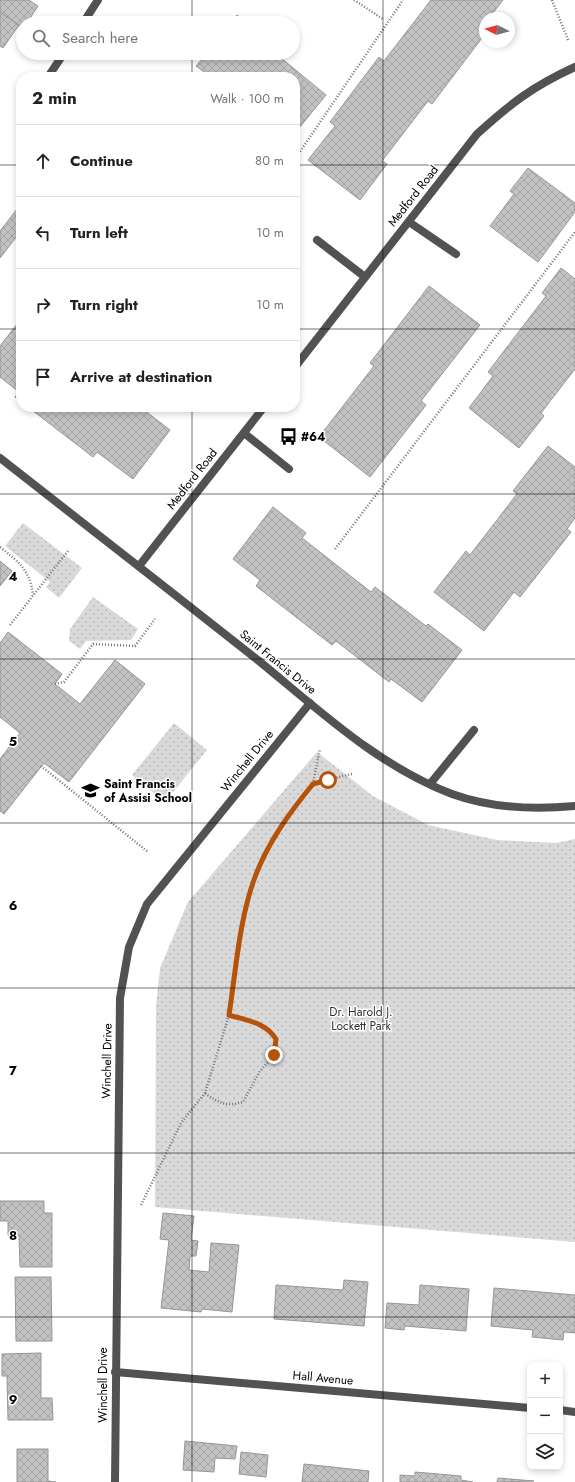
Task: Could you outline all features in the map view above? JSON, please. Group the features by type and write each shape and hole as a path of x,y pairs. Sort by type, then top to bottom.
{"street":[{"path":"88,16 98,0"},
{"path":"51,72 59,60"},
{"name":"Medford Road","path":"300,361 477,134 511,103 545,80 575,67"},
{"path":"409,222 456,254"},
{"path":"317,240 365,277"},
{"name":"Medford Road","path":"139,566 260,412"},
{"path":"244,433 289,469"},
{"name":"Saint Francis Drive","path":"0,458 139,566 310,703 384,759 406,773 473,801 494,805 536,808 575,806"},
{"name":"Winchell Drive","path":"115,1482 120,998 129,947 147,904 310,703"},
{"path":"430,784 474,730"},
{"name":"Hall Avenue","path":"115,1372 527,1408"},
{"path":"563,1410 575,1412"}],"path":[{"path":"354,0 383,19"},
{"path":"300,152 403,0"},
{"path":"552,0 568,40"},
{"path":"335,549 575,232"},
{"path":"0,547 20,563 28,574 34,595"},
{"path":"10,625 68,551"},
{"path":"54,684 64,682 93,644 135,646 155,619"},
{"path":"141,1205 181,1123 205,1093 229,1015 246,908 255,877 271,843 293,809 313,784 320,749"},
{"path":"41,766 148,852"},
{"path":"313,784 352,774"},
{"path":"205,1093 217,1102 232,1106 243,1102 260,1071 274,1055 276,1039 270,1030 256,1023 229,1015"}],"green space":[{"path":"23,523 82,568 59,598 46,587 50,582 5,546"},
{"path":"93,597 138,629 131,640 86,641 80,649 69,641 70,629"},
{"path":"174,723 207,750 165,802 132,775"},
{"name":"Dr. Harold J. Lockett Park","path":"317,752 373,796 428,825 497,840 556,843 575,839 575,1242 155,1207 156,1006 160,968 188,902"}],"building":[{"path":"0,0 29,0 38,6 32,16 16,16 16,23 0,12"},
{"path":"431,0 503,0 494,12 479,12 479,42 432,104 428,101 382,161 387,164 360,200 308,160 335,126 330,122 379,57 384,61"},
{"path":"0,12 16,23 16,29 3,48 0,46"},
{"path":"201,60 284,60 298,72 204,72 196,66"},
{"path":"300,74 326,95 300,127"},
{"path":"528,168 575,203 575,212 538,262 490,226 514,194 510,191"},
{"path":"16,210 16,237 0,258 0,231"},
{"path":"561,268 575,279 575,369 541,413 544,416 519,448 469,408 493,376 488,372 546,296 542,293"},
{"path":"429,286 480,325 421,401 426,405 370,477 319,437 374,366 370,363"},
{"path":"16,325 16,390 0,377 0,346"},
{"path":"34,412 147,412 170,430 133,479 97,452 93,457"},
{"path":"548,446 575,467 575,518 567,529 571,532 520,597 514,592 484,631 434,592 466,551 470,555 517,494 513,491"},
{"path":"273,507 306,533 302,538 371,592 375,587 426,626 428,624 462,650 422,702 391,679 389,682 336,641 332,645 256,586 260,580 233,559"},
{"path":"0,561 12,571 0,586"},
{"path":"8,632 62,674 55,684 80,704 115,660 145,684 69,782 44,763 4,814 0,811 0,759 20,733 0,717 0,643"},
{"path":"0,1201 44,1201 44,1213 52,1213 52,1267 20,1267 19,1235 8,1235 8,1221 0,1221"},
{"path":"163,1213 194,1216 191,1240 198,1241 196,1256 190,1256 189,1270 209,1272 211,1243 239,1245 232,1312 202,1309 201,1312 161,1308 169,1240 160,1239"},
{"path":"15,1277 51,1277 52,1341 16,1341"},
{"path":"344,1280 368,1282 364,1326 274,1319 276,1285 343,1290"},
{"path":"420,1285 469,1289 466,1331 405,1326 404,1330 385,1328 387,1303 419,1305"},
{"path":"494,1288 575,1295 575,1333 564,1332 563,1340 532,1337 533,1330 491,1326"},
{"path":"41,1353 41,1398 52,1398 53,1420 8,1420 7,1376 2,1376 2,1354"},
{"path":"185,1441 237,1446 235,1459 215,1458 214,1472 183,1470"},
{"path":"17,1449 48,1449 48,1481 56,1482 17,1482"},
{"path":"241,1452 268,1455 266,1477 239,1474"},
{"path":"304,1464 369,1471 368,1482 302,1482"},
{"path":"415,1472 461,1476 461,1480 473,1482 400,1482 400,1475 415,1476"},
{"path":"498,1478 534,1481 497,1482"}],"place":[{"name":"#64","path":"288,437"},
{"name":"Saint Francis of Assisi School","path":"91,791"}],"route":[{"path":"274,1055 276,1039 270,1030 256,1023 229,1015 246,908 255,877 271,843 293,809 313,784 328,780"}]}
